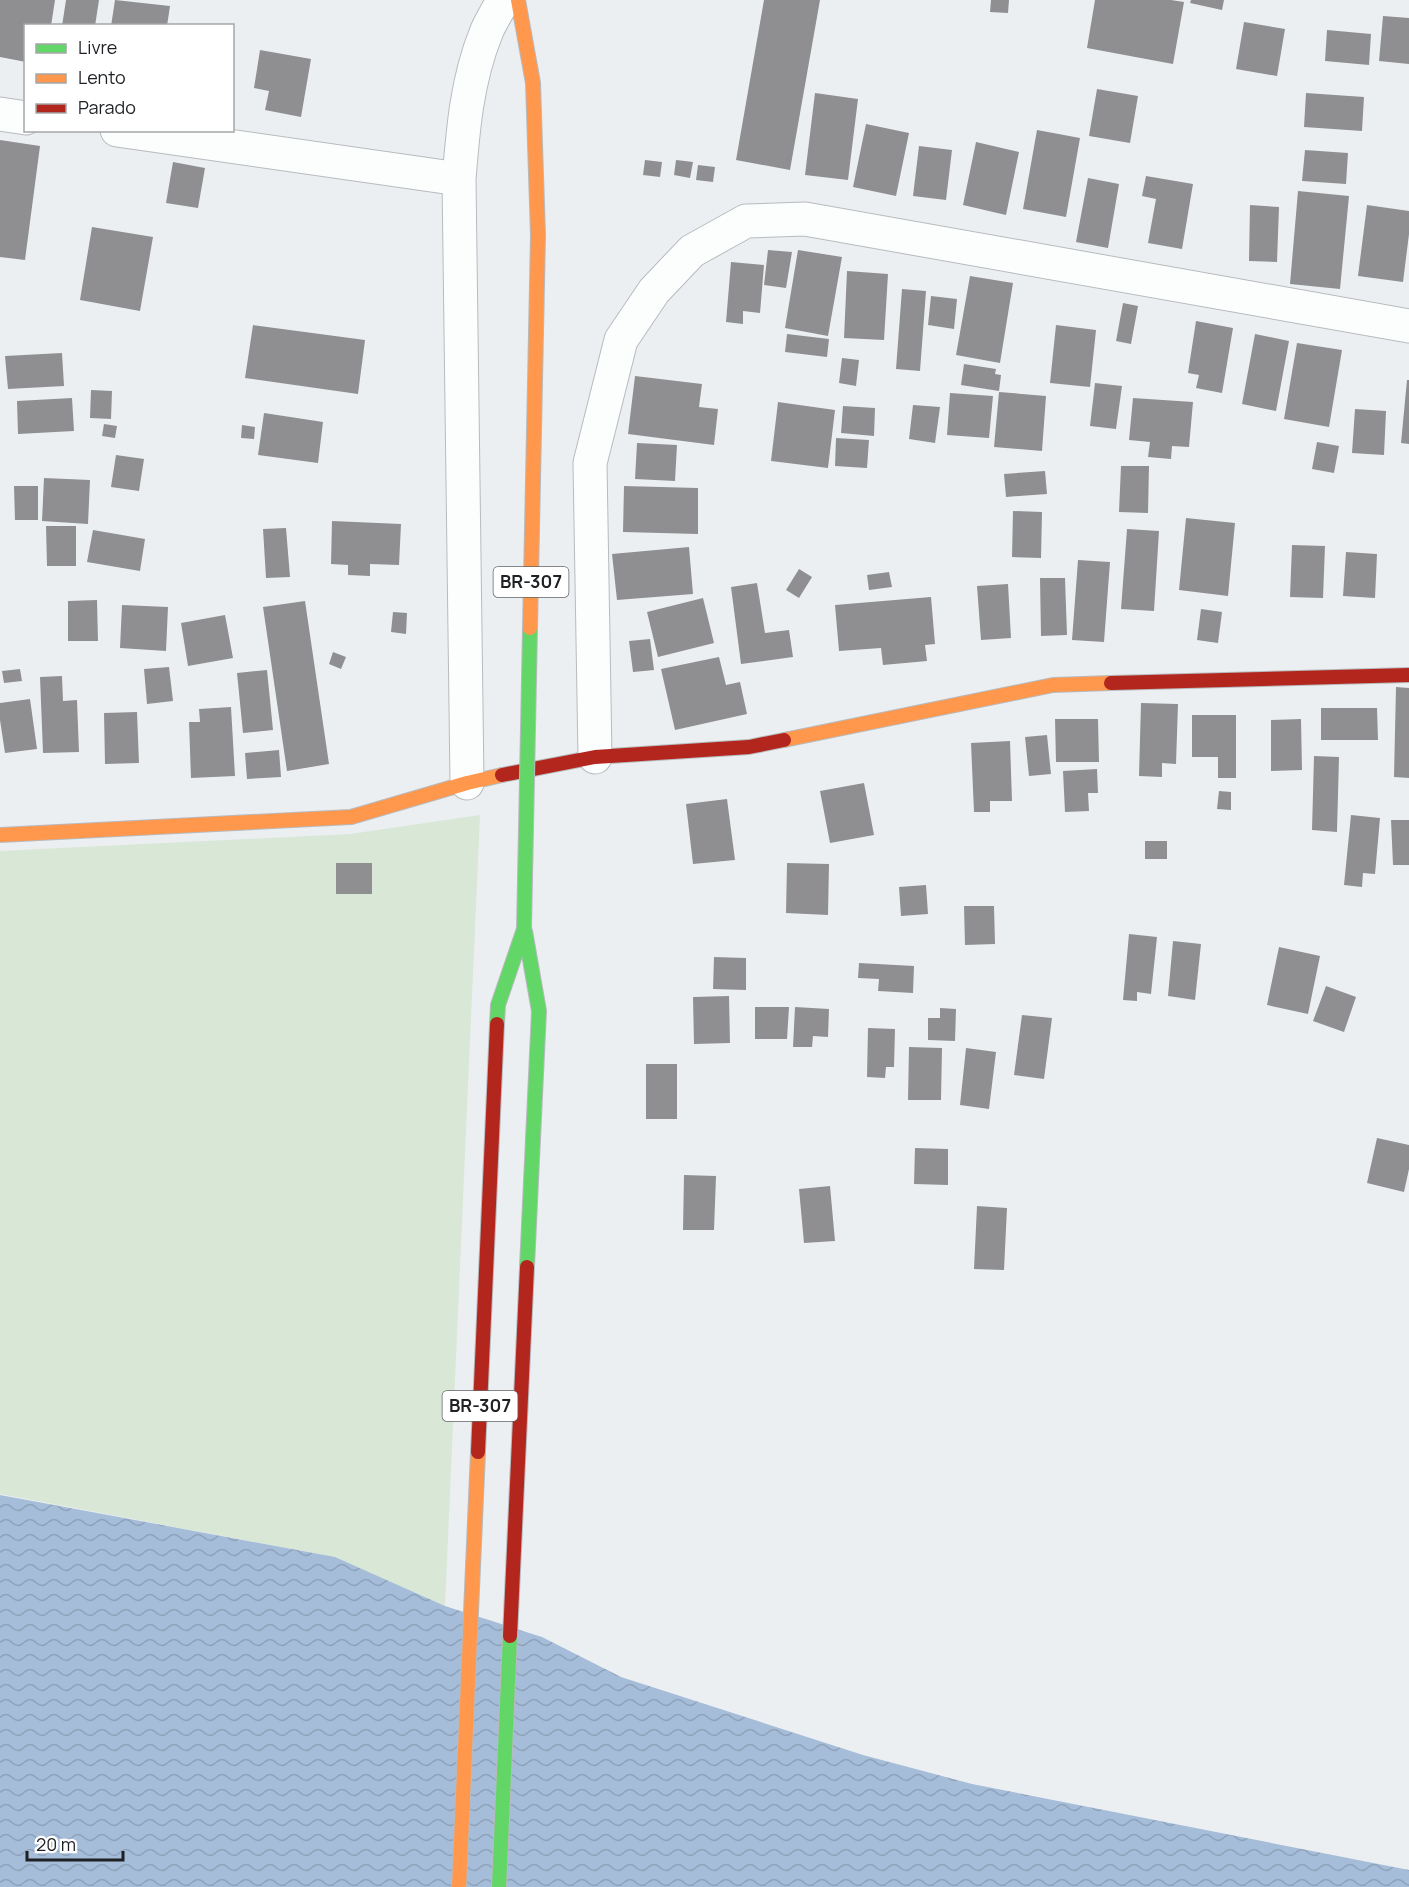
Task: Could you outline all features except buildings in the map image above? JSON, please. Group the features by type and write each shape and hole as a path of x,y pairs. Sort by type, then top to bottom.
{"main road":[{"name":"BR-307","path":"499,1887 539,1011 524,929 538,235 533,83 518,0"},
{"path":"0,835 351,817 466,783 536,767 595,757 749,747 1053,685 1409,675"},
{"name":"BR-307","path":"459,1887 498,1005 524,929"}],"street":[{"path":"466,783 459,179 470,81 486,32 503,0"},
{"path":"0,114 24,117"},
{"path":"131,132 459,179"},
{"path":"595,757 590,463 621,340 654,291 692,251 746,221 805,219 1409,326"}],"green space":[{"path":"480,815 445,1606 335,1557 0,1494 0,851 350,834"}],"water":[{"path":"0,1495 335,1557 445,1606 542,1637 621,1677 863,1755 972,1784 1409,1870 1409,1887 0,1887"}],"traffic: fast":[{"path":"524,929 530,628"},
{"path":"497,1024 498,1005 524,929"},
{"path":"525,931 539,1011 527,1267"},
{"path":"499,1887 510,1636"}],"traffic: slow":[{"path":"518,0 533,83 538,235"},
{"path":"530,628 538,235"},
{"path":"784,740 1053,685 1111,683"},
{"path":"0,835 351,817 502,775"},
{"path":"459,1887 478,1452"}],"traffic: jam":[{"path":"1111,683 1409,675"},
{"path":"502,775 595,757 749,747 784,740"},
{"path":"478,1452 497,1024"},
{"path":"510,1636 527,1267"}]}
